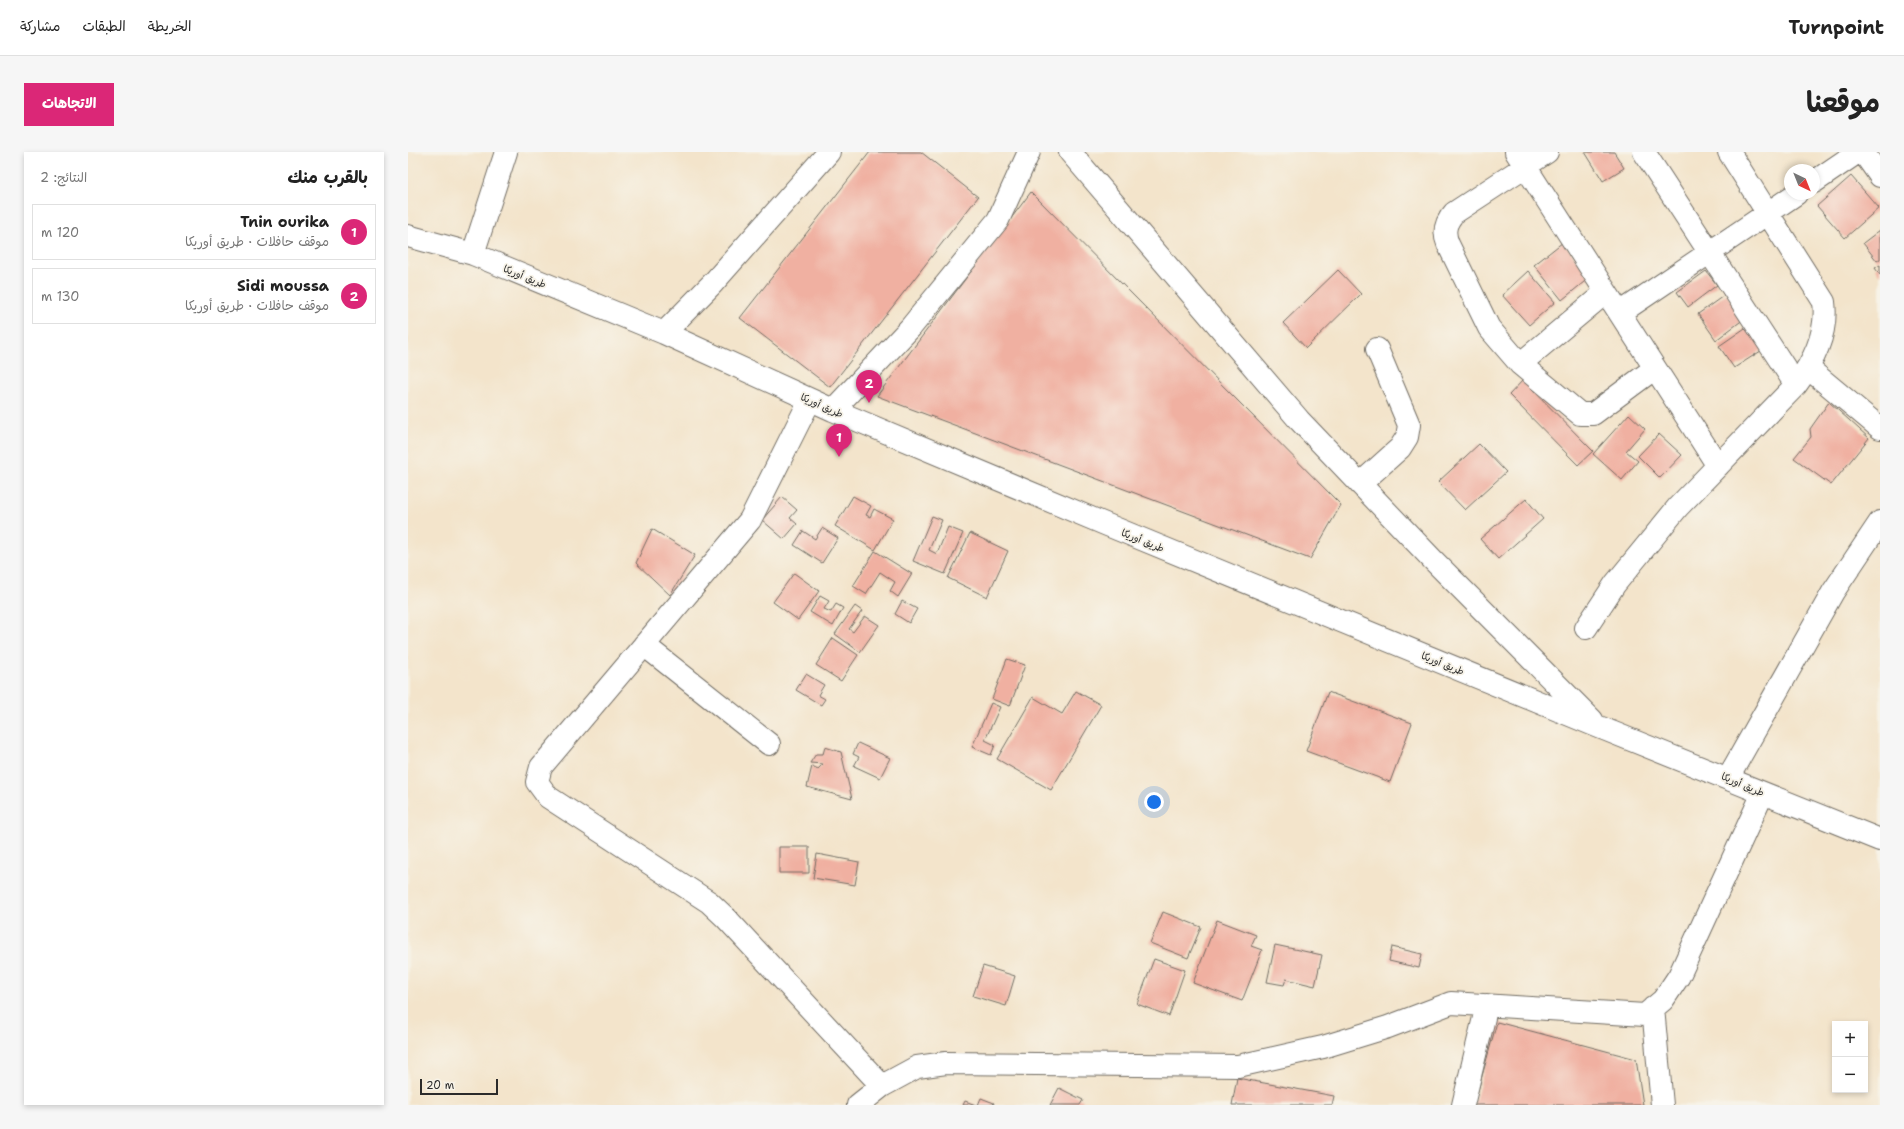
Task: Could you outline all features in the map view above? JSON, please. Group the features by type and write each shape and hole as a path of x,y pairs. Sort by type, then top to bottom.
{"street":[{"path":"472,254 506,152"},
{"path":"664,333 713,283 829,152"},
{"path":"833,410 911,327 998,220 1029,152"},
{"path":"1070,152 1299,420 1599,727"},
{"path":"1546,152 1520,159 1454,213 1446,224 1445,231 1448,244 1489,328 1520,364 1574,411 1587,415 1593,414 1655,368"},
{"path":"1644,152 1708,253 1802,377 1880,428"},
{"path":"1586,628 1615,584 1678,507 1802,377 1821,338 1825,322 1824,302 1729,152"},
{"path":"1820,178 1858,152"},
{"path":"1863,152 1880,176"},
{"path":"1520,159 1718,466"},
{"path":"1620,313 1787,200"},
{"name":"طريق أوريكا","path":"408,236 472,254 664,333 833,410 1599,727 1880,840"},
{"path":"1520,364 1606,292"},
{"path":"1360,484 1400,448 1406,437 1409,425 1377,348"},
{"path":"810,400 750,520 541,767 537,782 548,797 709,902 732,924 882,1086"},
{"path":"1728,778 1833,592 1880,522"},
{"path":"644,645 769,744"},
{"path":"858,1105 882,1086 917,1067 946,1063 1238,1066 1352,1038 1388,1027 1452,1002 1645,1015 1663,1000 1679,976 1763,793"},
{"path":"1463,1105 1487,1004"},
{"path":"1653,1008 1662,1105"}],"building":[{"path":"870,152 921,152 978,197 830,387 740,318"},
{"path":"1585,152 1614,152 1624,168 1603,181"},
{"path":"1851,176 1879,208 1845,238 1817,206"},
{"path":"1031,192 1341,505 1310,559 877,396"},
{"path":"1880,230 1880,259 1877,261 1863,243"},
{"path":"1563,242 1590,277 1562,300 1534,265"},
{"path":"1880,265 1880,275 1875,268"},
{"path":"1338,270 1361,294 1306,348 1283,323"},
{"path":"1528,271 1555,302 1529,325 1502,295"},
{"path":"1706,271 1717,285 1688,307 1677,292"},
{"path":"1726,294 1744,319 1716,340 1698,314"},
{"path":"1748,326 1764,349 1734,368 1719,346"},
{"path":"1523,380 1593,451 1578,465 1509,395"},
{"path":"1829,402 1869,438 1831,485 1794,458 1811,437 1810,429"},
{"path":"1629,414 1645,429 1626,451 1638,461 1622,480 1593,454"},
{"path":"1659,434 1682,455 1660,478 1638,456"},
{"path":"1479,444 1506,472 1465,510 1438,482"},
{"path":"853,496 871,506 866,515 870,517 874,509 893,519 875,550 835,526"},
{"path":"782,497 797,510 790,518 797,524 784,539 762,520"},
{"path":"1526,499 1543,519 1498,559 1480,539"},
{"path":"932,516 942,520 929,550 937,554 948,527 963,533 945,574 913,561"},
{"path":"822,528 838,538 822,563 794,545 803,531 815,539"},
{"path":"652,529 695,555 670,595 636,563"},
{"path":"970,533 1008,551 987,597 948,578"},
{"path":"875,551 912,574 898,597 890,591 895,582 880,572 866,594 853,586"},
{"path":"794,573 819,591 798,620 773,602"},
{"path":"820,596 829,601 824,609 831,612 836,604 843,608 833,626 810,612"},
{"path":"902,601 917,609 909,623 895,614"},
{"path":"855,606 862,611 849,629 853,632 865,616 879,625 860,652 835,634"},
{"path":"833,638 858,655 841,681 816,665"},
{"path":"1007,659 1025,665 1010,706 992,699"},
{"path":"806,674 824,685 818,695 825,699 821,705 796,690"},
{"path":"1076,691 1101,705 1051,790 997,759 1033,697 1062,714"},
{"path":"1328,692 1412,723 1390,782 1306,751"},
{"path":"991,703 1000,707 985,740 995,745 991,755 972,747"},
{"path":"858,743 890,758 880,778 854,766 859,757 853,754"},
{"path":"825,747 841,752 852,799 807,787 812,766 818,769 823,764 810,763 816,754 823,754"},
{"path":"779,847 809,847 809,873 779,873"},
{"path":"817,854 859,862 855,885 813,878"},
{"path":"1163,912 1201,927 1188,958 1150,943"},
{"path":"1217,920 1256,935 1251,946 1262,950 1242,1001 1193,983"},
{"path":"1275,945 1322,955 1315,986 1286,979 1284,985 1267,982"},
{"path":"1392,947 1422,954 1419,968 1389,961"},
{"path":"1154,959 1185,970 1169,1016 1137,1004"},
{"path":"983,966 1015,976 1006,1006 973,996"},
{"path":"1497,1022 1636,1059 1643,1105 1474,1105"},
{"path":"1237,1078 1334,1096 1332,1105 1232,1105"},
{"path":"1059,1088 1083,1100 1080,1105 1050,1105"},
{"path":"981,1098 994,1103 993,1105 978,1105"},
{"path":"965,1101 976,1105 963,1105"}],"place":[{"name":"Sidi moussa","path":"869,403"},
{"name":"Tnin ourika","path":"839,457"}]}
